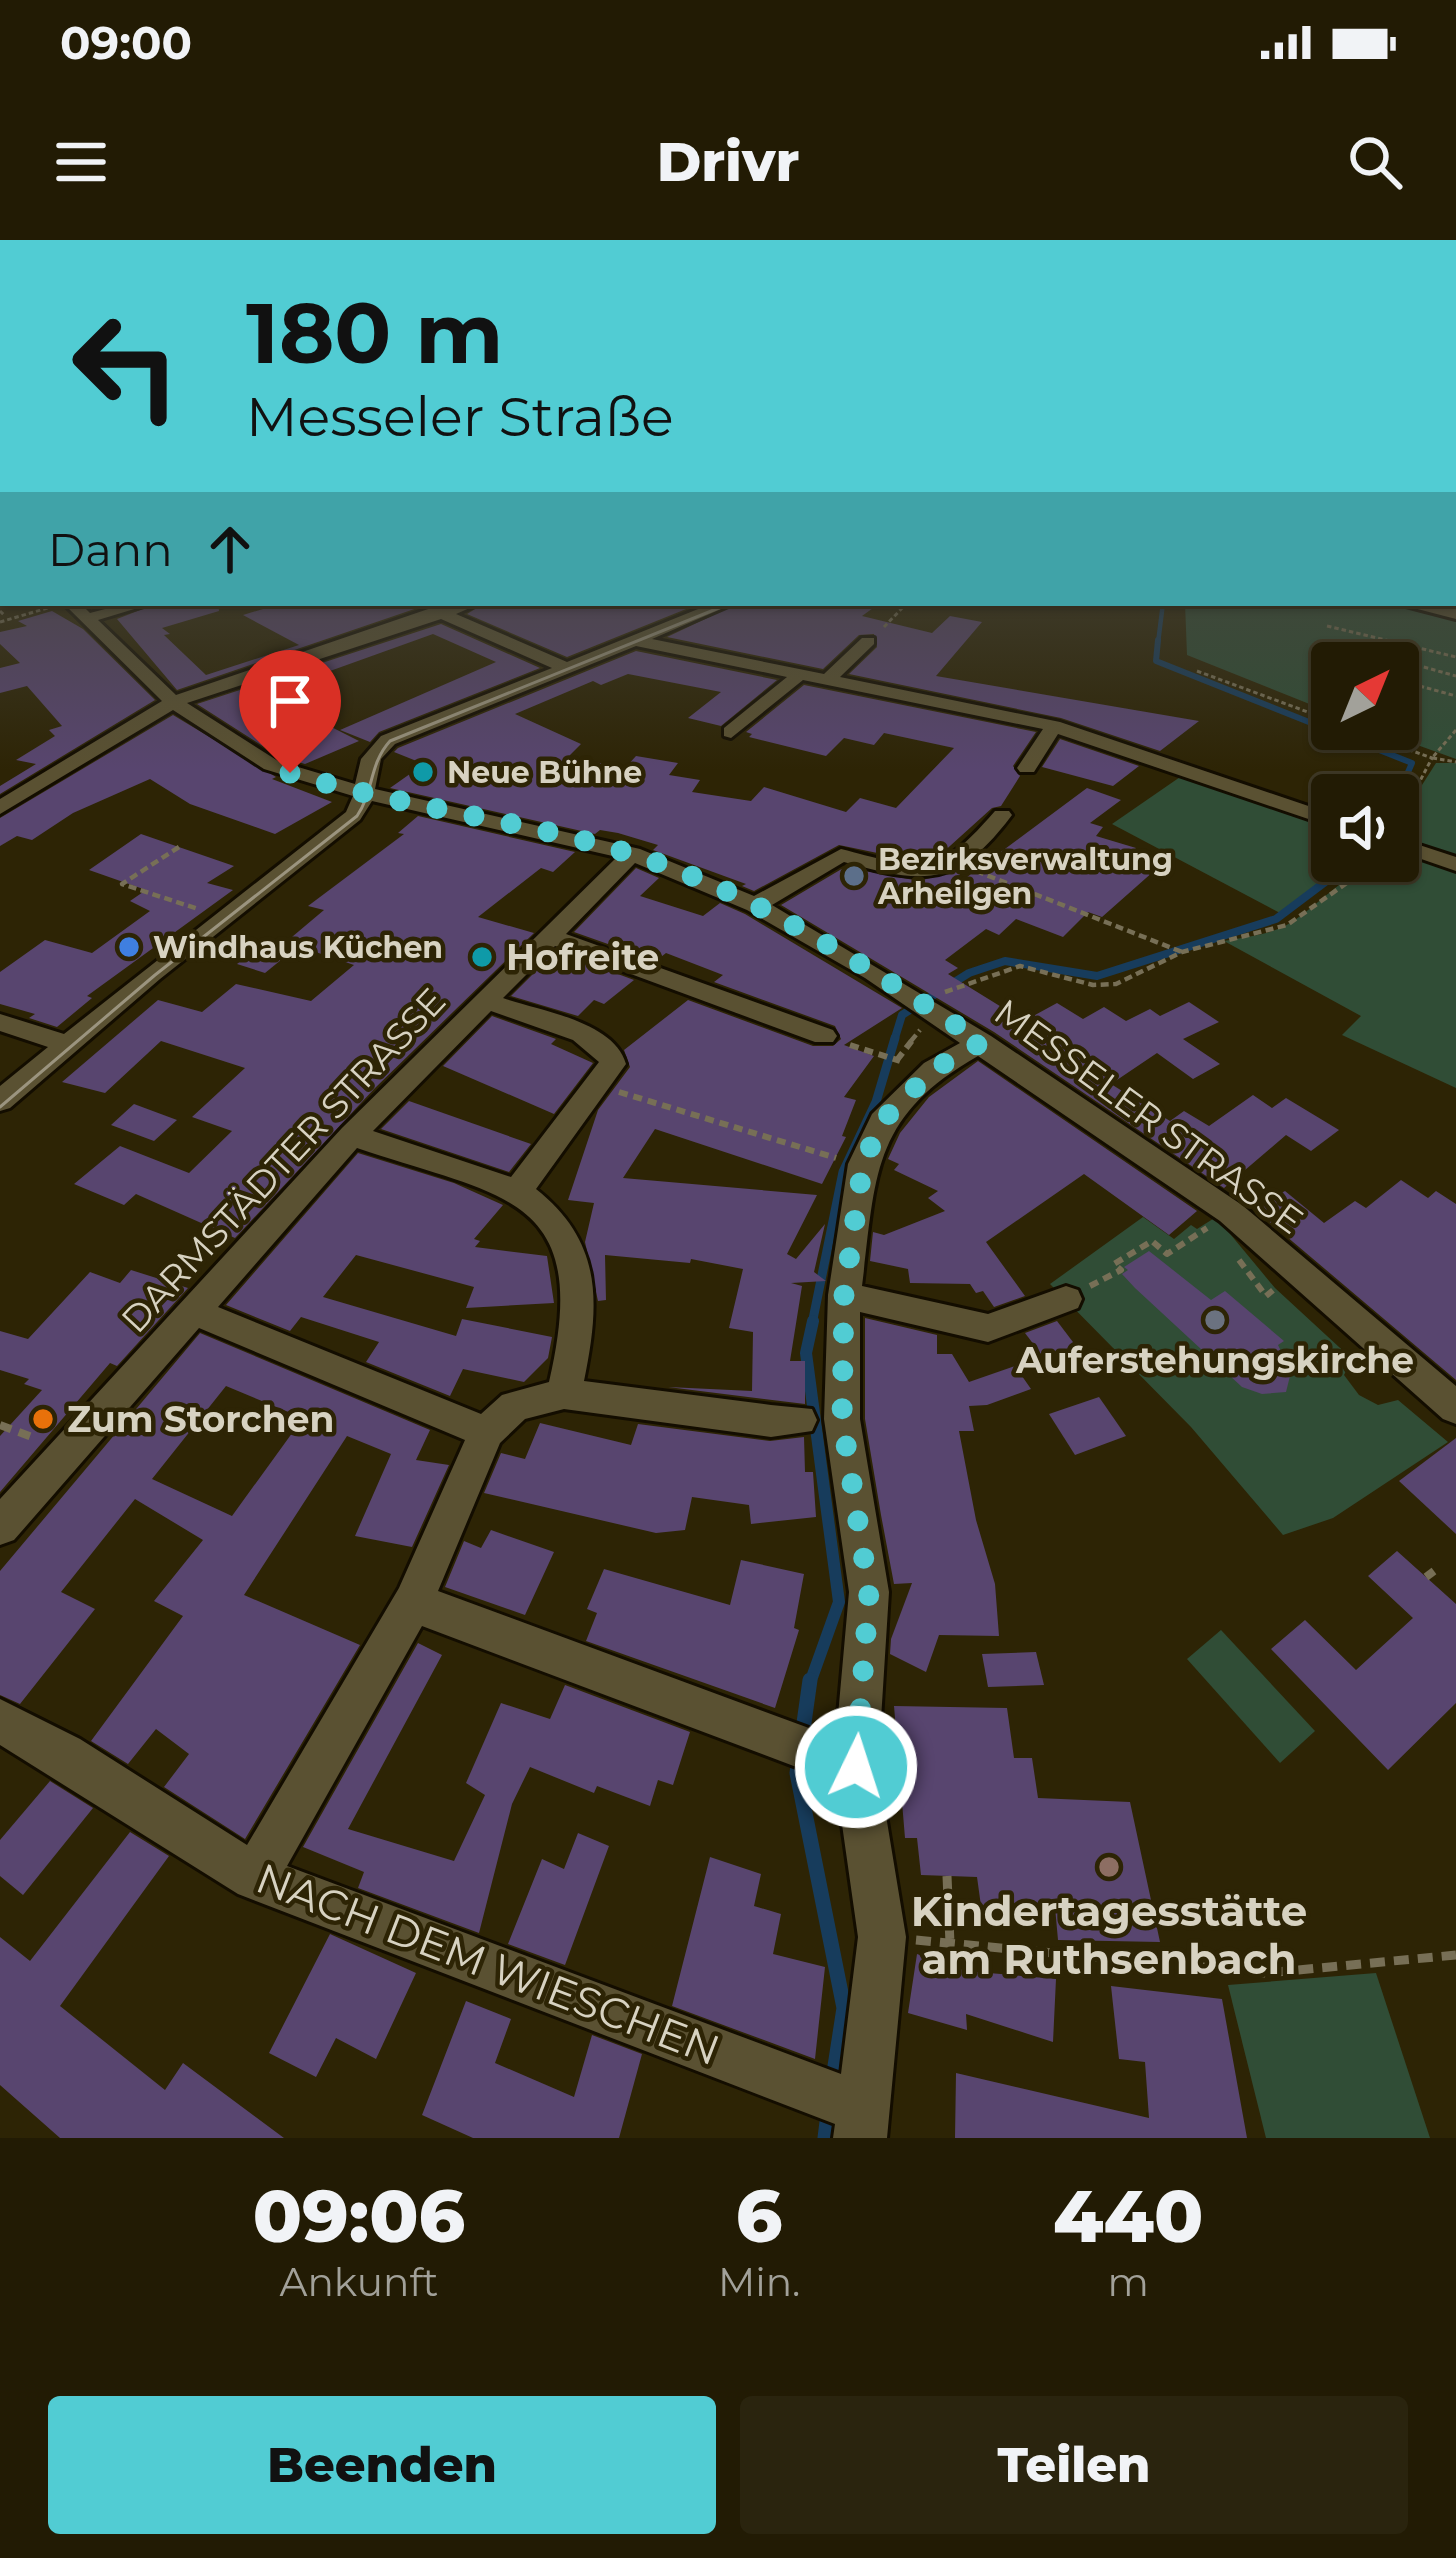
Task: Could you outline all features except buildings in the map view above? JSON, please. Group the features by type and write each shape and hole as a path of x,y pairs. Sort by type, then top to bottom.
{"street":[{"name":"MESSELER STRASSE","path":"72,606 173,702 271,765 364,793 632,854 754,905 982,1042 1231,1213 1456,1408"},
{"path":"88,618 134,606"},
{"path":"427,606 565,667"},
{"path":"0,808 173,702 464,606"},
{"path":"0,1101 65,1043 350,819 361,806 363,769 388,740 719,606"},
{"path":"1423,606 1456,614"},
{"path":"632,640 1054,726 1311,814"},
{"path":"826,681 868,640"},
{"path":"730,732 799,675"},
{"path":"1027,768 1054,726"},
{"path":"754,905 841,855 918,876 956,863 970,856 1002,815"},
{"path":"1419,851 1456,864"},
{"name":"DARMSTÄDTER STRASSE","path":"0,1527 352,1135 632,854"},
{"path":"550,937 824,1036"},
{"path":"487,1001 582,1034 610,1053 613,1064 593,1084 518,1191"},
{"path":"0,1022 65,1043"},
{"path":"862,2124 882,1937 856,1767 869,1592 842,1419 844,1295 863,1164 882,1121 934,1069 982,1042"},
{"path":"352,1135 518,1191 552,1219 569,1246 578,1323 564,1394"},
{"path":"844,1295 988,1328 1066,1299"},
{"path":"191,1310 486,1432"},
{"path":"255,1877 413,1601 486,1432 515,1406 564,1394 771,1421 800,1420"},
{"path":"413,1601 856,1767"},
{"name":"NACH DEM WIESCHEN","path":"0,1721 64,1755 255,1877 810,2089 862,2124"}],"path":[{"path":"37,606 43,611"},
{"path":"0,616 59,606"},
{"path":"868,640 904,606"},
{"path":"1327,626 1456,657"},
{"path":"1419,666 1456,676"},
{"path":"1196,671 1311,714"},
{"path":"1419,686 1456,696"},
{"path":"1419,779 1456,730"},
{"path":"1410,750 1456,762"},
{"path":"179,848 122,884 224,917"},
{"path":"956,863 1182,952"},
{"path":"880,1056 897,1060 922,1007 957,984 1020,966 1110,985 1182,952 1287,925 1342,882"},
{"path":"593,1084 836,1158"},
{"path":"1066,1299 1121,1270 1114,1264 1152,1241 1167,1254 1211,1226"},
{"path":"1225,1243 1266,1296 1275,1288"},
{"path":"0,1425 43,1442"},
{"path":"946,1876 950,1943"},
{"path":"882,1937 1267,1973 1456,1954"}],"green space":[{"path":"1185,606 1417,606 1456,616 1456,759 1419,746 1419,642 1311,642 1311,705 1187,655"},
{"path":"1436,763 1456,763 1456,856 1419,844 1419,790"},
{"path":"1183,775 1311,820 1311,882 1325,882 1280,913 1112,824"},
{"path":"1419,856 1456,869 1456,1088 1342,1035 1361,1016 1224,941 1283,927 1345,882 1419,882"},
{"path":"1143,1217 1174,1239 1191,1225 1197,1229 1216,1217 1275,1288 1352,1359 1344,1375 1359,1395 1378,1405 1398,1400 1448,1442 1333,1518 1283,1535 1191,1427 1050,1284"},
{"path":"1221,1630 1315,1731 1280,1763 1187,1659"},
{"path":"1376,1973 1430,2138 1266,2138 1228,1985"}],"waterway":[{"path":"1158,643 1163,606"},
{"path":"1158,640 1156,661 1412,763 1407,774"},
{"path":"894,1041 902,1015 969,973 1005,961 1097,976 1276,919 1325,882"},
{"path":"812,1324 843,1172 876,1102 895,1038"},
{"path":"810,1683 839,1602 806,1353 813,1321"},
{"path":"802,1737 810,1680"},
{"path":"799,1760 797,1773 844,2008 833,2079"},
{"path":"825,2138 828,2114"}],"tram line":[{"path":"0,1107 155,975 357,816 378,759 390,741 724,606"}],"place":[{"name":"Neue Bühne","path":"423,772"},
{"name":"Bezirksverwaltung Arheilgen","path":"854,876"},
{"name":"Windhaus Küchen","path":"129,947"},
{"name":"Hofreite","path":"482,957"},
{"name":"Auferstehungskirche","path":"1215,1320"},
{"name":"Zum Storchen","path":"43,1419"},
{"name":"Kindertagesstätte am Ruthsenbach","path":"1109,1867"}],"route":[{"path":"290,773 587,841 681,873 754,905 982,1042 934,1069 882,1121 863,1164 844,1295 842,1419 869,1592 856,1767"}]}
